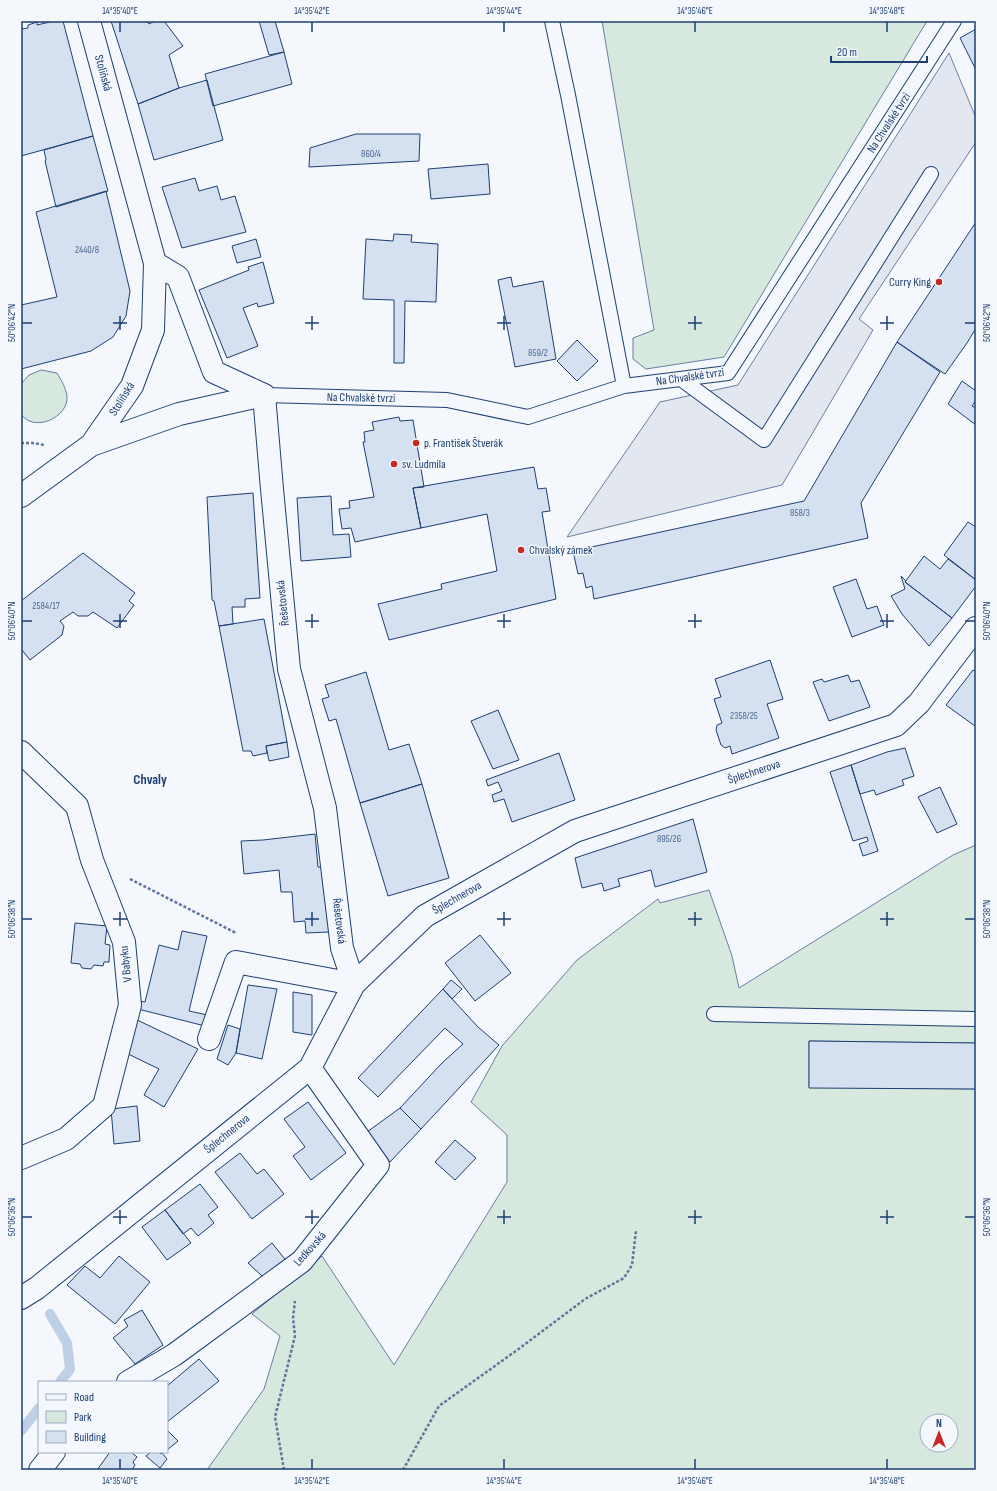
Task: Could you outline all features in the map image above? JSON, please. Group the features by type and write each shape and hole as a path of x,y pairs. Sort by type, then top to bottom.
{"street":[{"name":"Stoliňská","path":"21,496 91,445 132,386 153,330 155,263 89,21"},
{"path":"155,263 178,277 214,372 264,395"},
{"path":"91,445 179,414 264,395"},
{"name":"Řešetovská","path":"264,395 289,669 325,808 342,948 354,984"},
{"name":"Šplechnerova","path":"21,1298 37,1288 310,1068 354,984 425,916 575,831 896,725 919,703 976,628"},
{"name":"V Babyku","path":"21,752 77,806 92,860 124,942 130,1005 104,1106 66,1139 21,1158"},
{"path":"209,1039 236,962 354,984"},
{"name":"Ledkovská","path":"130,1381 174,1355 302,1262 378,1165 310,1068"},
{"path":"40,1470 53,1453"}],"lane":[{"path":"552,21 568,95 624,386"},
{"name":"Na Chvalské tvrzi","path":"264,395 447,400 528,417 624,386 728,373 954,21"},
{"path":"681,379 764,440 931,174"},
{"path":"714,1014 976,1019"}],"path":[{"path":"92,860 239,935"},
{"path":"403,1470 439,1406 585,1299 624,1278 632,1265 636,1231"},
{"path":"284,1470 275,1417 295,1336 293,1318 302,1262"}],"green space":[{"path":"602,21 927,21 724,357 646,369 633,359 633,338 654,330"},
{"path":"41,370 57,373 66,390 66,404 62,411 49,420 34,422 27,420 21,414 21,384 29,375"},
{"path":"976,845 976,1043 809,1041 809,1087 976,1089 976,1470 207,1470 264,1389 280,1336 252,1314 322,1256 394,1365 507,1182 507,1135 471,1102 502,1046 577,960 658,899 660,903 709,890 732,956 739,988 953,855"}],"shaded area":[{"path":"949,53 976,118 976,142 859,319 873,330 782,485 567,537 660,402 738,385"}],"building":[{"path":"54,21 63,21 93,136 21,156 21,28 28,28 28,25 37,22 37,25"},
{"path":"111,21 147,21 149,24 155,21 164,21 183,46 169,55 179,88 138,104"},
{"path":"259,21 275,21 284,52 269,55"},
{"path":"976,29 976,70 960,38"},
{"path":"284,52 292,84 213,106 205,74"},
{"path":"207,80 223,140 154,160 138,104 179,88"},
{"path":"356,134 420,134 419,161 309,167 310,148"},
{"path":"93,136 108,191 56,207 45,161 44,150"},
{"path":"488,164 490,194 431,199 428,169"},
{"path":"195,178 199,191 217,186 221,200 235,196 246,232 182,248 162,187"},
{"path":"106,191 130,291 126,316 113,337 91,351 21,369 21,305 57,297 36,212"},
{"path":"976,222 976,328 945,374 897,342"},
{"path":"394,234 412,235 411,242 438,244 436,302 405,301 404,363 394,363 394,300 363,299 366,239 393,241"},
{"path":"256,239 261,257 237,263 232,246"},
{"path":"263,262 274,303 258,307 257,303 243,308 258,346 227,358 199,290 249,270 248,267"},
{"path":"511,277 513,287 543,281 556,359 515,367 498,280"},
{"path":"577,340 598,361 577,381 557,361"},
{"path":"897,342 940,372 861,503 868,538 594,599 592,586 586,588 583,573 578,574 573,551 804,501"},
{"path":"962,381 976,391 976,400 972,406 976,408 976,425 948,404"},
{"name":"sv. Ludmila","path":"399,417 400,421 413,420 424,487 413,488 421,528 355,542 351,528 342,529 339,509 350,508 349,501 374,497 363,442 365,442 364,432 374,430 372,422"},
{"name":"Chvalský zámek","path":"534,467 538,489 546,488 550,511 542,512 556,599 389,640 378,604 442,589 441,584 497,571 487,514 421,528 413,488"},
{"path":"253,493 260,598 245,599 245,607 232,607 233,624 219,626 214,601 212,600 207,497"},
{"path":"331,496 333,535 349,534 351,557 301,561 297,498"},
{"path":"968,522 976,527 976,580 944,555"},
{"path":"83,553 135,593 129,601 134,605 117,628 93,612 88,616 78,616 73,612 60,621 64,626 62,635 30,660 22,650 21,651 21,601"},
{"path":"924,556 940,569 948,559 976,580 976,586 952,618 905,582"},
{"path":"901,576 906,581 905,582 952,618 929,646 902,614 891,596 905,589"},
{"path":"856,579 867,609 877,606 884,625 852,637 833,587"},
{"path":"264,619 287,742 266,746 267,753 253,756 251,751 243,751 219,626"},
{"path":"770,660 783,699 767,704 779,738 732,754 730,746 725,748 721,745 716,730 717,725 722,723 714,699 721,697 715,679"},
{"path":"973,670 976,672 976,726 946,705"},
{"path":"366,672 389,750 409,744 422,784 360,803 336,719 329,721 322,699 329,697 325,685"},
{"path":"848,675 851,682 859,680 870,707 829,721 813,682 822,679 824,682"},
{"path":"498,710 519,760 493,769 471,721"},
{"path":"287,742 289,757 269,761 266,746"},
{"path":"905,748 914,776 902,780 904,785 876,795 874,790 860,794 851,765 887,752"},
{"path":"559,753 575,800 512,822 504,799 494,802 492,795 502,791 498,782 488,786 486,780"},
{"path":"851,765 878,851 863,856 859,844 868,841 867,837 853,841 830,772"},
{"path":"422,784 449,878 388,896 360,803"},
{"path":"940,787 957,824 937,833 918,797"},
{"path":"693,819 707,872 655,887 651,870 618,879 620,886 604,891 602,883 582,888 575,858"},
{"path":"315,834 318,867 324,867 329,932 306,933 305,921 294,922 292,892 281,892 279,870 244,874 241,841"},
{"path":"75,923 107,926 105,944 110,945 109,962 104,962 103,966 94,965 91,969 82,968 80,964 71,963"},
{"path":"182,931 207,936 189,1011 212,1016 209,1027 134,1008 135,1000 145,1002 159,945 178,950"},
{"path":"480,935 511,973 475,1001 445,963"},
{"path":"451,980 462,989 452,999 443,989"},
{"path":"248,985 277,989 262,1059 236,1053"},
{"path":"443,989 478,1027 499,1045 421,1129 400,1108 442,1063 463,1044 445,1028 378,1097 358,1078"},
{"path":"293,992 312,995 312,1035 293,1032"},
{"path":"135,1019 198,1049 164,1107 144,1095 159,1069 124,1052"},
{"path":"228,1025 240,1029 236,1053 228,1065 217,1059"},
{"path":"809,1041 976,1043 976,1089 809,1088"},
{"path":"308,1102 346,1153 311,1180 293,1156 305,1147 284,1119"},
{"path":"137,1106 140,1141 114,1144 111,1109"},
{"path":"400,1108 421,1129 390,1162 367,1132"},
{"path":"455,1140 476,1158 455,1180 435,1162"},
{"path":"240,1153 257,1174 264,1169 284,1194 252,1219 215,1172"},
{"path":"200,1184 218,1207 208,1215 214,1223 198,1236 191,1228 183,1234 165,1210"},
{"path":"165,1210 191,1243 167,1260 142,1227"},
{"path":"272,1243 288,1263 264,1281 262,1276 248,1263"},
{"path":"119,1256 150,1282 115,1324 67,1285 85,1266 100,1278"},
{"path":"142,1310 163,1345 135,1364 113,1338 128,1326 124,1320"},
{"path":"199,1359 219,1381 168,1421 168,1385"},
{"path":"168,1431 178,1441 168,1449"},
{"path":"109,1453 132,1453 137,1457 133,1462 135,1465 132,1470 97,1470"},
{"path":"150,1453 162,1453 167,1459 160,1468 146,1456"}],"waterway":[{"path":"50,1314 67,1343 70,1369 61,1381"},
{"path":"21,1431 38,1409"}],"place":[{"name":"Curry King","path":"939,282"},
{"name":"p. František Štverák","path":"416,443"},
{"name":"sv. Ludmila","path":"394,464"},
{"name":"Chvalský zámek","path":"521,550"}],"district":[{"name":"Chvaly","path":"150,779"}]}
